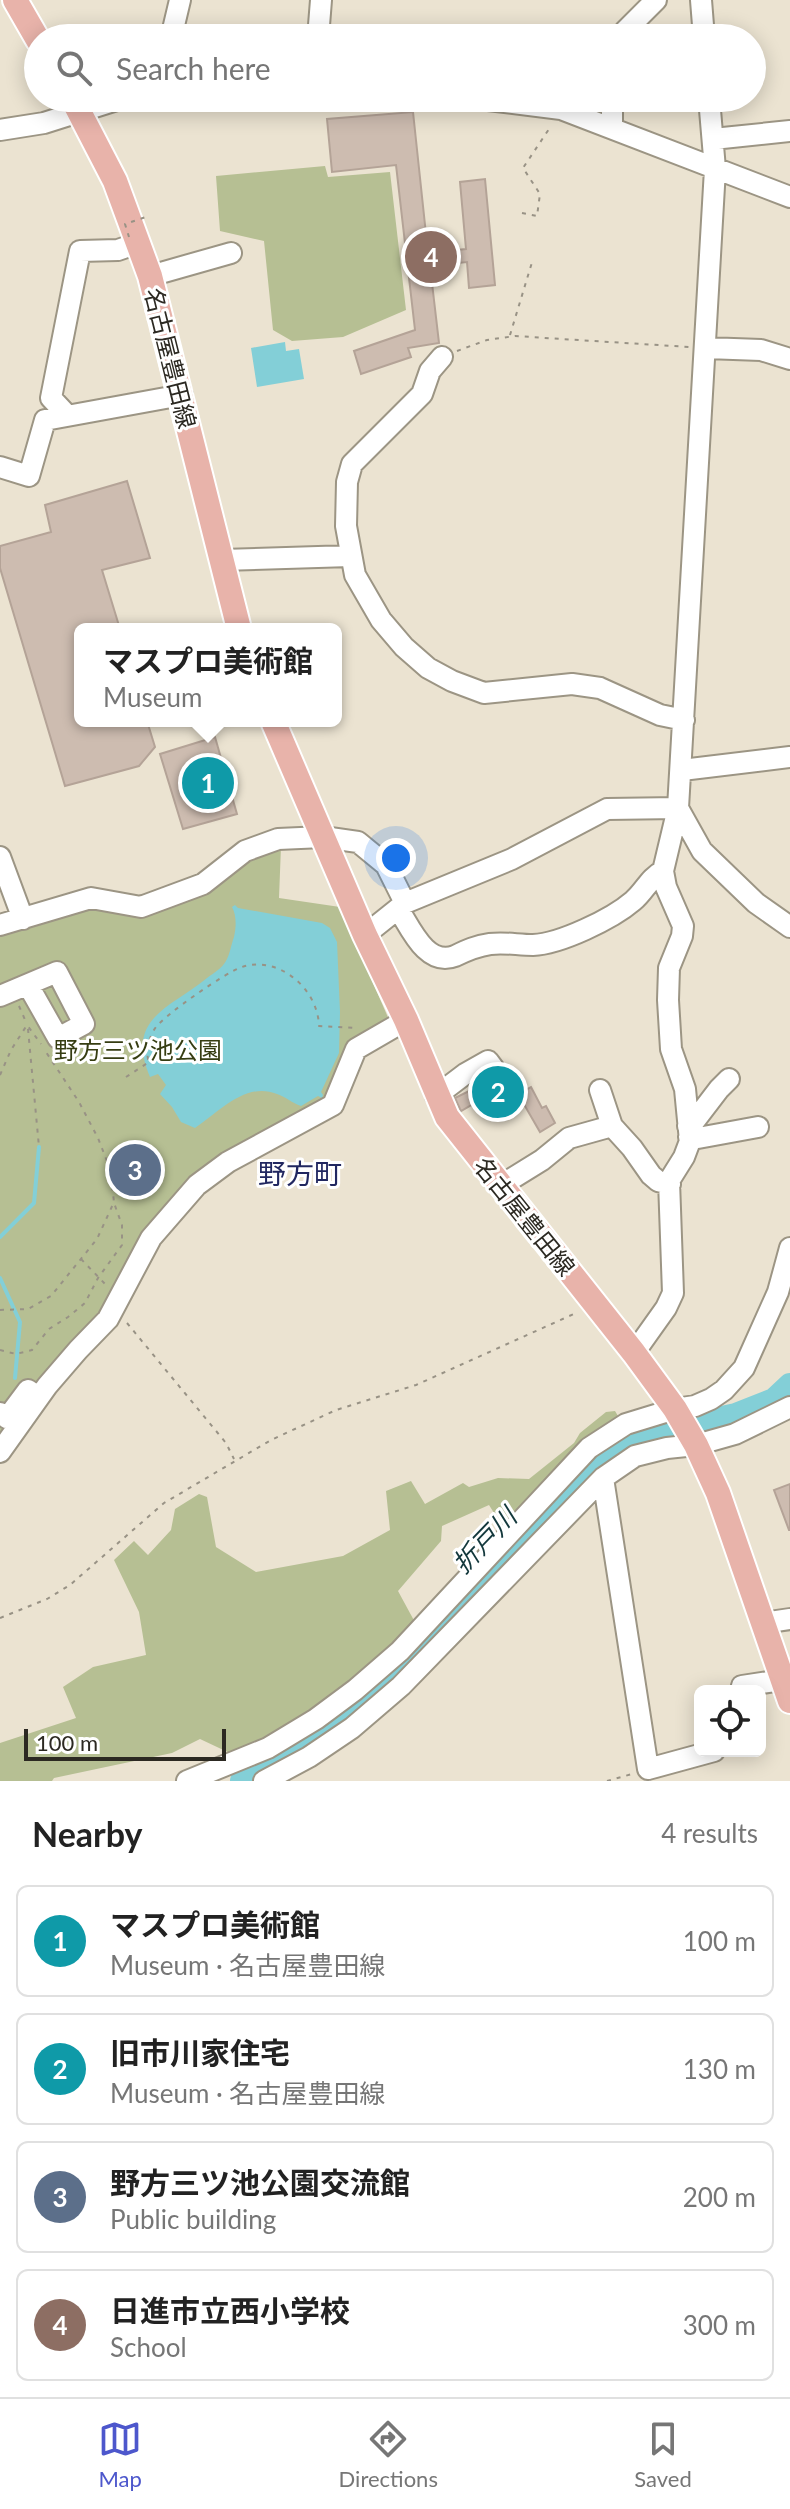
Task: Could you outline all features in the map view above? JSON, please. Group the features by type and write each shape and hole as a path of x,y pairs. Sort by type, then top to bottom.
{"main road":[{"path":"15,0 29,24"},
{"name":"名古屋豊田線","path":"80,112 115,181 134,240 150,276 238,623"},
{"name":"名古屋豊田線","path":"276,727 447,1117 634,1353 694,1441 718,1493 786,1691"}],"street":[{"path":"174,24 180,0"},
{"path":"319,24 321,0"},
{"path":"632,24 656,0"},
{"path":"701,0 703,24"},
{"path":"0,130 44,123 64,112"},
{"path":"569,112 790,197"},
{"path":"612,112 612,128"},
{"path":"710,112 715,169 682,770 678,808 663,871 666,887 683,926 669,968 668,1000 671,1049 685,1089 689,1131 698,1138 758,1127"},
{"path":"713,139 790,131"},
{"path":"67,415 51,398 80,251 118,250 134,240"},
{"path":"150,276 231,253"},
{"path":"706,348 761,350 790,359"},
{"path":"442,357 430,371 422,394 352,464 347,482 346,526 350,556 359,584 381,620 404,647 428,668 484,693 572,684 600,688 660,715 684,720"},
{"path":"0,467 29,476 45,420 182,395"},
{"path":"222,560 350,556"},
{"path":"682,770 790,757"},
{"path":"678,808 702,851 756,903 790,927"},
{"path":"365,935 402,907 512,859 607,809 678,808"},
{"path":"0,925 91,898 141,907 203,884 245,851 278,839 323,837 358,842 386,865 419,941 430,954 452,957 478,945 542,943 588,928 634,900 651,877 663,871"},
{"path":"0,857 23,919"},
{"path":"0,1452 39,1398 108,1319 151,1238 197,1185 228,1162 333,1105 356,1049 406,1020"},
{"path":"436,1096 488,1061 494,1069"},
{"path":"634,1353 673,1293 670,1184 684,1157 693,1123 729,1079"},
{"path":"600,1090 612,1126 651,1175 658,1181 670,1184"},
{"path":"500,1186 542,1160 569,1138 612,1126"},
{"path":"187,1781 268,1748 316,1719 355,1690 400,1651 589,1448 626,1424 676,1412 711,1399 724,1390 744,1368 778,1292 789,1249"},
{"path":"0,1413 7,1418 28,1390 39,1398"},
{"path":"264,1781 309,1757 352,1728 401,1686 603,1478 635,1456 735,1434 790,1407"},
{"path":"603,1478 648,1769 694,1756"},
{"path":"763,1623 790,1619"},
{"path":"766,1689 786,1691"}],"path":[{"path":"522,213 537,216 540,194 523,168 559,112"},
{"path":"134,240 125,224 149,216"},
{"path":"509,337 533,259"},
{"path":"442,357 487,340 509,337 706,348"},
{"path":"126,1077 149,1062 147,1056 155,1028 165,1018 243,966 272,967 291,975 310,996 319,1015 319,1026 364,1028 371,1041"},
{"path":"0,1350 16,1354 32,1350 49,1329 85,1303 98,1278 122,1245 122,1225 114,1202 110,1169 98,1138 79,1102 27,1025 15,993"},
{"path":"0,1075 27,1025"},
{"path":"27,1025 39,1147"},
{"path":"0,1310 24,1310 51,1296 97,1239 114,1202"},
{"path":"81,1259 226,1443 235,1460"},
{"path":"0,1618 47,1599 70,1585 154,1511 235,1460 307,1422 416,1385 595,1304"},
{"path":"607,1781 648,1769"}],"green space":[{"path":"325,166 328,177 390,172 406,310 343,337 292,341 273,330 264,241 220,231 216,176"},
{"name":"野方三ツ池公園","path":"281,846 279,898 340,907 390,1022 328,1101 223,1158 101,1317 0,1440 0,934 91,904 142,911 247,856"},
{"path":"615,1411 621,1421 506,1532 489,1505 442,1526 441,1541 398,1591 417,1626 398,1648 270,1743 234,1755 200,1739 172,1753 54,1778 52,1781 0,1781 0,1743 76,1718 63,1687 93,1667 146,1655 139,1612 114,1560 134,1541 148,1555 171,1530 175,1509 199,1494 207,1497 216,1547 256,1572 343,1556 390,1530 386,1491 411,1481 425,1504 463,1483 469,1487 498,1478 529,1479 606,1412"}],"water":[{"path":"285,342 286,351 299,349 304,379 257,387 251,348"},
{"path":"235,905 322,923 330,928 337,942 339,1053 321,1092 322,1098 318,1096 301,1106 277,1094 254,1092 233,1100 195,1128 181,1122 160,1094 166,1085 158,1074 150,1077 143,1041 155,1017 224,964 235,933 232,907"}],"building":[{"path":"413,112 428,253 466,249 460,182 485,179 495,285 469,288 467,262 430,266 439,343 408,348 411,357 361,374 354,351 415,330 396,165 332,172 327,119"},
{"path":"127,481 150,558 102,570 118,623 74,623 74,727 149,727 155,747 139,766 65,786 0,568 0,546 51,532 45,505"},
{"path":"215,737 237,814 183,829 160,754"},
{"path":"502,1079 516,1106 497,1115 487,1096 461,1111 455,1098 489,1081"},
{"path":"531,1087 542,1108 546,1106 555,1123 540,1132 518,1094"},
{"path":"790,1484 790,1530 789,1530 774,1490"}],"waterway":[{"path":"0,1237 34,1203 39,1147"},
{"path":"0,1278 20,1322 15,1378"},
{"name":"折戸川","path":"242,1781 267,1768 343,1717 387,1681 604,1457 630,1438 736,1415 774,1400 790,1385"}],"place":[{"name":"日進市立西小学校","path":"431,257"},
{"name":"マスプロ美術館","path":"208,783"},
{"name":"旧市川家住宅","path":"498,1092"},
{"name":"野方三ツ池公園交流館","path":"135,1170"}],"district":[{"name":"野方町","path":"300,1173"}]}
